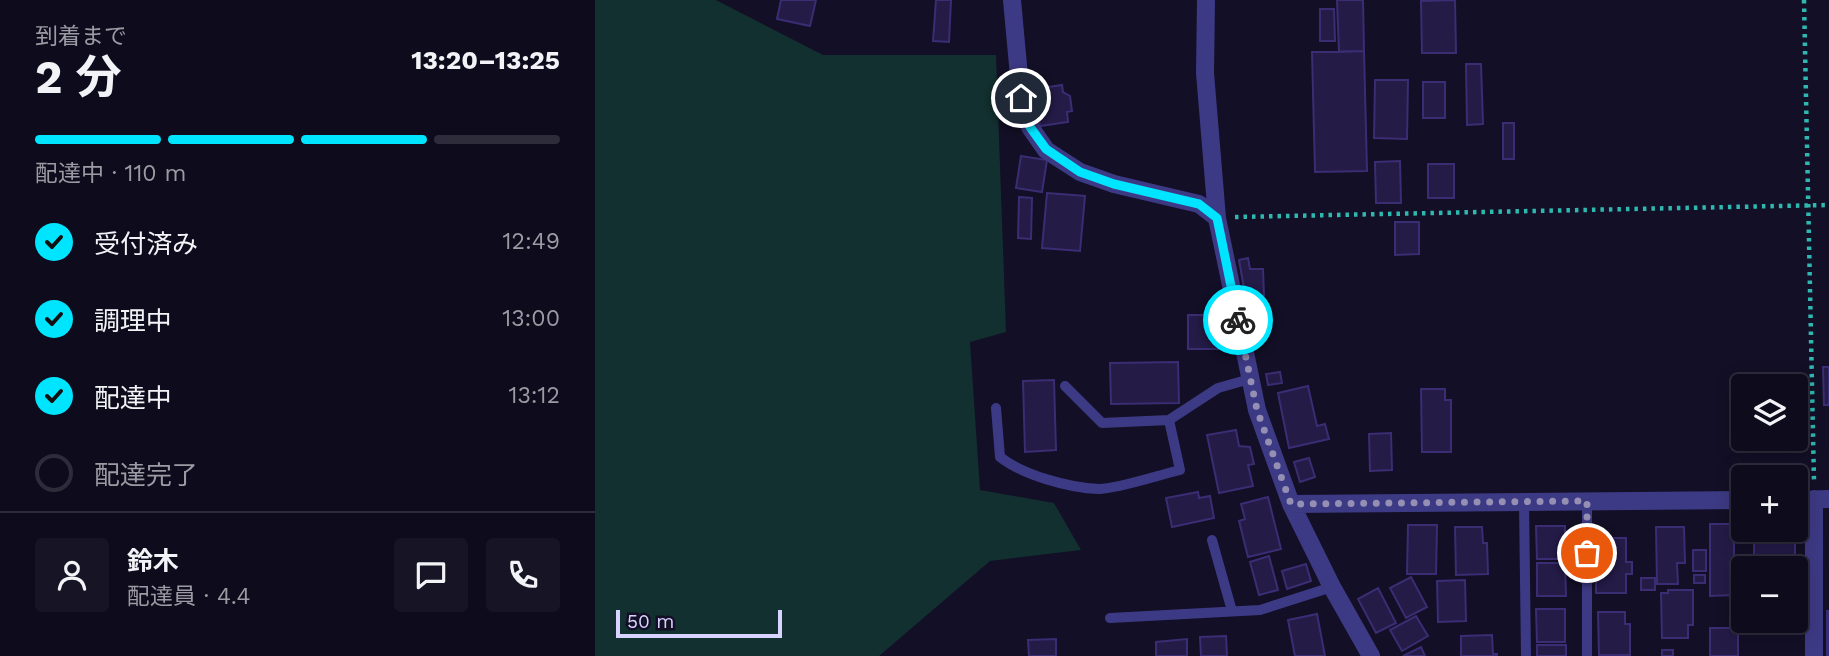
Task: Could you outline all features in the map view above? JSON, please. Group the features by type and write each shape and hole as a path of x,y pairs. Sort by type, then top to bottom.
{"street":[{"path":"1012,0 1021,98 1030,127 1046,149 1080,172 1114,184 1199,204 1217,218"},
{"path":"1206,0 1205,73 1217,218 1257,410 1291,504 1332,587 1371,656"},
{"path":"1813,499 1814,656"},
{"path":"1291,504 1731,500"}],"lane":[{"path":"1065,386 1102,424 1169,420 1218,388 1250,379"},
{"path":"996,408 1000,457 1046,480 1100,489 1180,470 1169,420"},
{"path":"1587,501 1587,656"},
{"path":"1524,502 1526,656"},
{"path":"1212,540 1232,611"},
{"path":"1110,618 1260,610 1332,587"}],"path":[{"path":"1804,0 1813,499"},
{"path":"1217,218 1829,205"}],"green space":[{"path":"595,0 716,0 823,55 996,55 1006,332 970,342 980,490 1054,503 1081,550 990,561 879,656 595,656"}],"building":[{"path":"781,0 816,0 810,26 777,19"},
{"path":"936,0 951,0 949,42 933,41"},
{"path":"1337,0 1363,0 1364,51 1339,52"},
{"path":"1455,0 1456,53 1422,53 1421,1"},
{"path":"1320,9 1334,9 1335,41 1320,41"},
{"path":"1364,51 1367,171 1315,172 1312,52"},
{"path":"1466,64 1481,64 1483,124 1467,125"},
{"path":"1375,80 1408,80 1407,139 1374,138"},
{"path":"1423,82 1445,82 1445,118 1423,118"},
{"path":"1062,85 1063,92 1070,96 1072,111 1067,112 1068,122 1040,126 1035,89"},
{"path":"1503,123 1514,123 1514,159 1503,159"},
{"path":"1021,156 1047,160 1042,192 1016,188"},
{"path":"1400,161 1401,203 1376,203 1375,162"},
{"path":"1428,164 1454,164 1454,198 1428,198"},
{"path":"1047,193 1085,196 1080,251 1042,248"},
{"path":"1019,197 1032,198 1031,239 1018,238"},
{"path":"1395,222 1419,222 1419,254 1395,255"},
{"path":"1248,258 1250,269 1263,269 1264,296 1251,297 1251,293 1245,294 1239,260"},
{"path":"1188,315 1210,315 1210,334 1221,334 1221,349 1188,349"},
{"path":"1178,362 1179,403 1111,404 1110,363"},
{"path":"1823,367 1829,367 1829,405 1824,405"},
{"path":"1280,372 1282,383 1268,385 1266,374"},
{"path":"1054,380 1056,450 1025,452 1023,381"},
{"path":"1308,386 1317,426 1325,424 1329,439 1289,448 1278,393"},
{"path":"1421,389 1445,389 1445,400 1451,400 1451,452 1422,452"},
{"path":"1236,430 1239,446 1250,447 1254,464 1248,465 1253,486 1219,493 1207,435"},
{"path":"1391,433 1392,470 1370,471 1369,434"},
{"path":"1309,458 1315,477 1300,482 1294,462"},
{"path":"1198,492 1199,498 1210,496 1214,518 1172,527 1166,498"},
{"path":"1268,497 1281,549 1248,557 1239,521 1245,519 1241,504"},
{"path":"1710,524 1731,524 1734,556 1731,556 1731,595 1710,596"},
{"path":"1408,525 1437,525 1436,574 1407,574"},
{"path":"1536,526 1565,526 1565,559 1537,559"},
{"path":"1455,527 1482,527 1483,543 1487,543 1488,574 1456,575"},
{"path":"1656,527 1684,527 1685,563 1677,563 1678,584 1657,584"},
{"path":"1600,538 1626,538 1626,562 1632,562 1632,574 1626,574 1626,593 1596,593 1596,552 1600,552"},
{"path":"1754,542 1795,542 1795,556 1754,556"},
{"path":"1693,550 1706,550 1706,571 1693,571"},
{"path":"1269,556 1278,590 1259,595 1250,562"},
{"path":"1537,563 1565,563 1566,596 1537,596"},
{"path":"1306,564 1311,581 1287,589 1282,571"},
{"path":"1694,575 1705,575 1705,583 1694,583"},
{"path":"1411,577 1427,607 1406,618 1390,588"},
{"path":"1641,578 1655,578 1655,590 1641,590"},
{"path":"1465,580 1466,621 1438,622 1437,581"},
{"path":"1378,588 1396,623 1376,633 1358,599"},
{"path":"1668,590 1693,590 1693,625 1688,625 1688,638 1662,638 1661,593 1668,593"},
{"path":"1536,609 1565,609 1565,642 1537,642"},
{"path":"1829,611 1829,656 1827,656"},
{"path":"1598,612 1625,612 1625,624 1630,624 1630,655 1599,655"},
{"path":"1317,614 1325,656 1295,656 1288,620"},
{"path":"1416,616 1428,636 1402,651 1390,630"},
{"path":"1710,628 1731,628 1731,633 1738,633 1738,656 1710,656"},
{"path":"1492,635 1493,654 1497,656 1461,656 1461,636"},
{"path":"1226,636 1227,656 1201,656 1200,637"},
{"path":"1056,639 1056,656 1029,656 1028,640"},
{"path":"1187,639 1187,656 1156,656 1156,642"},
{"path":"1537,645 1566,645 1566,656 1537,656"},
{"path":"1421,647 1425,656 1403,656"},
{"path":"1662,650 1673,650 1673,656 1662,656"}],"way so far":[{"path":"1238,320 1257,410 1291,504 1587,501 1587,553"}],"route":[{"path":"1021,98 1030,127 1046,149 1080,172 1114,184 1199,204 1217,218 1238,320"}]}
